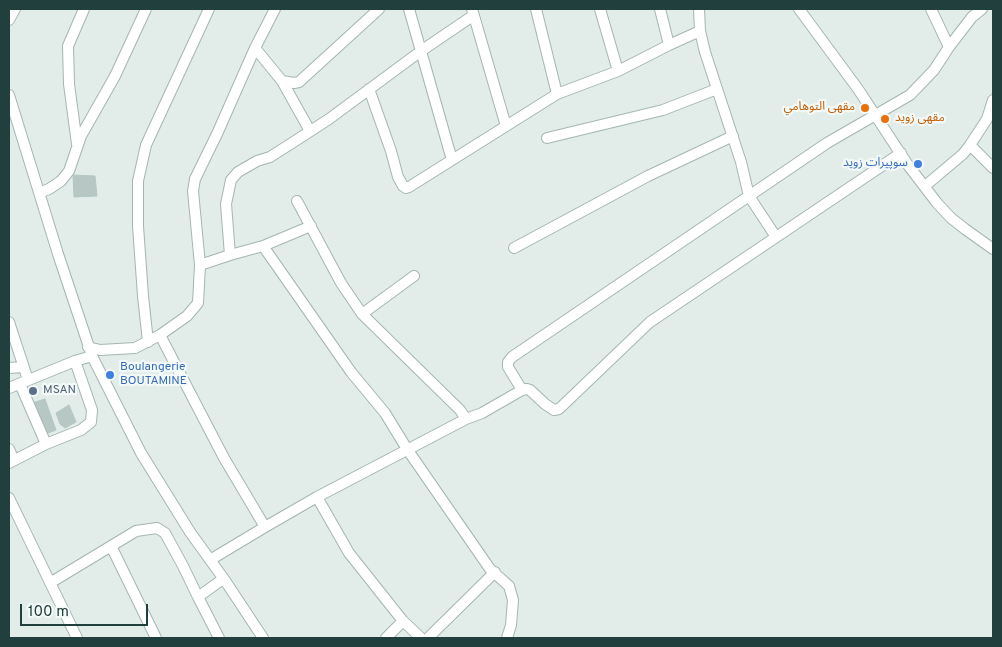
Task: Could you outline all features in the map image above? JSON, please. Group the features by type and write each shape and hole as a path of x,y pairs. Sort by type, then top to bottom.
{"street":[{"path":"9,20 15,9"},
{"path":"77,147 69,84 68,46 84,9"},
{"path":"39,193 61,181 69,171 81,136 115,76 146,9"},
{"path":"148,342 142,296 138,226 138,181 146,145 209,9"},
{"path":"9,388 75,361 90,352 135,348 160,335 187,316 198,303 200,265 193,191 195,179 275,9"},
{"path":"282,81 294,84 299,82 379,9"},
{"path":"409,9 452,160"},
{"path":"536,9 557,94"},
{"path":"600,9 618,71"},
{"path":"660,9 668,45"},
{"path":"700,9 700,31 705,52 750,196 776,238"},
{"path":"799,9 924,186 951,218 993,249"},
{"path":"931,9 949,47"},
{"path":"522,390 508,367 508,362 512,357 827,143 910,95 934,70 949,47 972,18 982,9"},
{"path":"230,255 226,204 231,180 238,172 270,156 310,131 369,90 473,12 506,126"},
{"path":"369,90 398,177 406,188 557,94 618,71 700,31"},
{"path":"255,48 282,81 310,131"},
{"path":"547,138 663,110 717,89"},
{"path":"9,94 90,352 141,452 190,532 263,638"},
{"path":"924,186 963,154 987,119 993,100"},
{"path":"514,248 648,176 732,136"},
{"path":"970,145 993,168"},
{"path":"210,560 317,497 522,390 527,388 554,410 559,409 650,322 901,153"},
{"path":"297,201 341,283 362,314 466,418"},
{"path":"200,265 263,246 311,226"},
{"path":"263,246 351,372 385,413 407,449 490,569 509,586 512,593 511,625 507,638"},
{"path":"362,314 414,276"},
{"path":"9,322 23,367 24,382 46,444"},
{"path":"160,335 224,458 265,526"},
{"path":"9,449 11,461 81,430 91,422 92,410 75,361"},
{"path":"9,368 23,367"},
{"path":"317,497 348,553 403,621 421,638"},
{"path":"9,498 76,638"},
{"path":"50,583 136,531 157,528 165,533 219,638"},
{"path":"111,546 156,638"},
{"path":"428,638 495,572"},
{"path":"198,598 223,579"},
{"path":"386,638 403,621"}],"building":[{"path":"73,175 95,176 97,196 74,197"},
{"path":"45,399 56,430 43,435 32,403"},
{"path":"69,405 76,422 65,428 60,424 56,413"}],"place":[{"name":"مقهى التوهامي","path":"865,108"},
{"name":"مقهى زويد","path":"885,119"},
{"name":"سوپيرات زويد","path":"918,164"},
{"name":"Boulangerie BOUTAMINE","path":"110,375"},
{"name":"MSAN","path":"33,391"}]}
